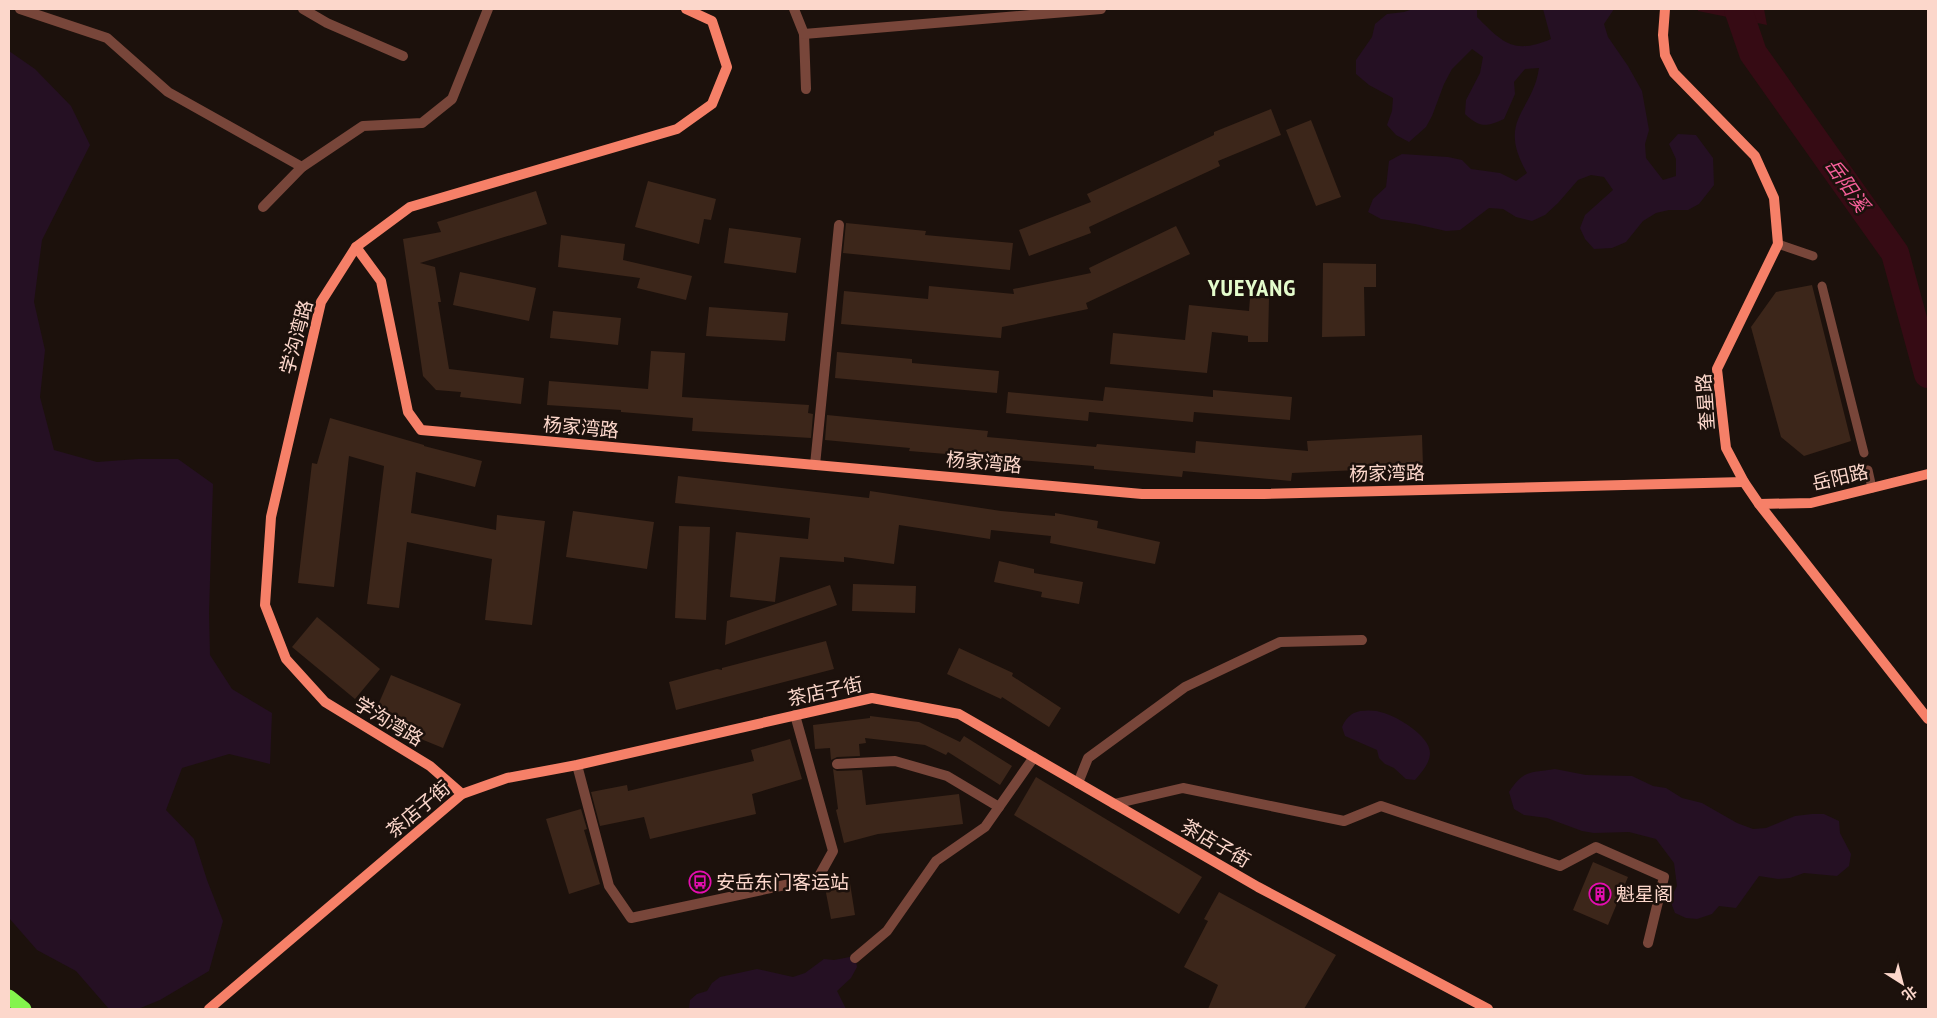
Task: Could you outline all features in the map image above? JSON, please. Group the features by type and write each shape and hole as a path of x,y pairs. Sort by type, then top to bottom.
{"highway":[{"path":"9,998 24,1009"}],"street":[{"path":"20,9 107,38 168,92 302,167"},
{"path":"303,9 327,24 403,56"},
{"path":"262,207 302,167 363,126 422,123 452,99 488,9"},
{"name":"学沟湾路","path":"462,794 430,766 325,702 286,659 265,605 271,517 321,302 356,247 410,207 677,129 712,104 727,67 712,21 686,9"},
{"path":"794,9 804,34 806,89"},
{"path":"804,34 1101,9"},
{"path":"1665,9 1663,35 1665,55 1674,73 1755,156 1774,198 1778,244"},
{"path":"815,465 839,225"},
{"name":"奎星路","path":"1778,244 1717,369 1726,448 1744,482 1759,504 1928,719"},
{"name":"杨家湾路","path":"356,247 381,281 408,412 421,430 1142,494 1264,494 1744,482"},
{"name":"岳阳路","path":"1759,504 1811,503 1928,474"},
{"path":"1078,783 1088,758 1186,687 1280,642 1362,640"},
{"name":"茶店子街","path":"209,1009 462,794 507,778 577,765 872,698 959,714 1258,887 1488,1009"},
{"path":"577,765 609,886 631,918 818,878 833,851 795,715"},
{"path":"855,958 888,931 936,861 985,827 1034,757"},
{"path":"837,764 895,761 947,776 999,807"},
{"path":"1114,804 1183,788 1344,821 1381,806 1560,866 1596,848 1664,877 1648,943"}],"lane":[{"path":"1778,244 1813,256"},
{"path":"1822,286 1864,453"},
{"path":"1868,470 1872,488"}],"shaded area":[{"path":"1413,9 1477,9 1477,17 1502,40 1518,46 1527,46 1551,39 1543,9 1614,9 1604,24 1608,37 1642,91 1649,130 1645,144 1646,158 1663,180 1676,176 1676,159 1669,144 1678,134 1696,135 1713,158 1714,185 1699,204 1688,210 1669,210 1656,213 1643,221 1626,242 1612,248 1594,249 1585,239 1580,228 1585,215 1613,190 1604,177 1591,175 1578,180 1545,215 1532,221 1516,217 1503,209 1489,208 1460,230 1446,231 1381,219 1368,212 1373,199 1386,187 1389,161 1402,154 1448,157 1462,160 1471,169 1500,173 1516,181 1527,173 1518,155 1515,140 1516,128 1519,117 1535,83 1539,68 1525,69 1514,82 1515,94 1504,119 1488,125 1479,124 1465,114 1466,100 1480,73 1483,57 1472,49 1452,69 1426,127 1409,142 1396,135 1387,125 1392,111 1393,98 1369,85 1356,74 1356,60 1372,37 1375,24 1387,14"},
{"path":"1698,9 1764,9 1767,25 1698,11"},
{"path":"9,51 35,69 71,106 90,145 42,240 34,302 45,350 40,397 54,450 97,462 178,459 213,484 209,613 210,655 232,689 272,713 270,764 229,754 182,768 166,810 194,839 223,921 209,971 160,1000 138,1009 109,1009 76,971 37,950 9,918"},
{"path":"1369,710 1390,715 1412,728 1425,740 1429,747 1430,757 1415,780 1406,779 1394,768 1385,764 1379,758 1377,750 1345,736 1342,727 1345,721 1349,716 1360,711"},
{"path":"1555,769 1586,775 1632,776 1653,786 1666,788 1682,798 1702,803 1737,823 1753,829 1766,828 1795,816 1824,814 1839,821 1840,833 1851,854 1849,866 1837,876 1804,873 1790,878 1778,879 1759,876 1736,908 1719,906 1712,914 1697,919 1686,918 1675,913 1670,900 1677,886 1674,863 1656,839 1629,832 1594,833 1582,831 1547,818 1524,815 1514,809 1509,792 1519,779 1529,773"},
{"path":"855,956 857,967 851,978 837,991 846,1009 689,1009 690,1000 697,994 707,991 712,983 720,977 757,969 793,977 805,973 824,959 834,960"}],"building":[{"path":"1271,109 1281,135 1218,161 1220,166 1089,227 1091,233 1029,256 1019,230 1091,202 1087,194 1214,135 1214,132"},
{"path":"1311,120 1341,197 1316,206 1286,130"},
{"path":"648,181 716,199 711,220 704,219 699,244 635,227"},
{"path":"536,191 547,224 420,263 435,267 441,302 438,302 449,369 524,378 521,404 460,397 461,392 436,390 423,376 403,239 441,232 437,222"},
{"path":"846,223 926,231 925,235 1013,243 1010,270 843,253"},
{"path":"1176,226 1190,254 1086,303 1088,309 1002,327 1001,338 841,324 844,291 928,299 929,286 1014,294 1013,289 1091,273 1089,268"},
{"path":"729,228 801,238 796,273 724,263"},
{"path":"561,235 625,244 623,260 692,276 686,300 637,288 640,278 558,267"},
{"path":"1323,263 1376,264 1376,287 1364,287 1365,336 1322,337"},
{"path":"460,272 536,288 529,321 453,305"},
{"path":"1812,285 1851,441 1804,456 1781,437 1751,327 1776,292"},
{"path":"1250,298 1269,298 1268,342 1248,342 1248,336 1212,332 1207,373 1110,364 1113,333 1185,340 1189,305 1249,311"},
{"path":"709,307 788,313 785,341 706,336"},
{"path":"553,311 621,318 618,345 550,338"},
{"path":"651,351 685,353 682,397 809,405 808,413 813,414 811,438 692,431 693,418 621,412 621,410 547,405 549,381 648,389"},
{"path":"837,352 912,359 912,363 999,371 997,393 835,378"},
{"path":"1105,387 1213,397 1213,390 1292,397 1290,420 1194,412 1193,422 1089,412 1088,421 1006,413 1008,392 1103,401"},
{"path":"827,415 988,431 987,437 1096,447 1097,444 1195,453 1196,441 1308,451 1307,441 1422,435 1423,467 1292,473 1291,481 1183,471 1182,477 1094,469 1094,466 909,451 910,448 825,440"},
{"path":"330,418 482,461 475,487 416,472 411,513 496,530 497,515 545,521 532,625 485,620 492,559 407,542 399,608 367,604 384,466 349,456 334,587 298,583 312,463 317,464"},
{"path":"678,476 869,498 870,491 1001,511 1055,516 1055,513 1098,521 1097,528 1160,542 1155,564 1050,543 1051,536 991,530 990,539 899,525 894,564 844,557 844,562 780,557 775,602 730,597 736,532 808,539 810,518 675,503"},
{"path":"573,511 654,522 647,569 566,557"},
{"path":"679,526 710,527 706,620 675,618"},
{"path":"999,561 1034,569 1034,573 1083,582 1079,604 1041,597 1042,592 994,582"},
{"path":"853,584 916,586 915,613 852,611"},
{"path":"830,585 837,605 725,645 727,621"},
{"path":"317,617 380,669 355,699 292,647"},
{"path":"826,641 834,669 676,710 669,682 717,669 722,670 722,668"},
{"path":"959,648 1013,673 1012,676 1061,708 1049,727 1002,697 1001,699 947,674"},
{"path":"391,675 461,704 443,748 372,719"},
{"path":"870,716 919,722 960,742 964,736 1012,766 1000,785 948,752 946,755 925,745 865,738 866,743 859,744 860,756 837,757 831,760 830,748 815,749 813,725 870,718"},
{"path":"790,739 802,779 752,794 756,814 650,839 644,817 600,826 591,792 627,785 628,791 754,761 751,750"},
{"path":"833,769 837,771 862,770 866,805 959,794 963,824 878,834 844,843 836,810 838,809"},
{"path":"1036,777 1202,877 1179,914 1014,815"},
{"path":"581,809 587,829 584,830 600,884 569,894 546,819"},
{"name":"魁星阁","path":"1593,862 1628,877 1608,925 1573,910"},
{"path":"849,877 855,915 831,919 824,882"},
{"path":"1219,892 1336,955 1304,1009 1208,1009 1218,985 1184,967 1208,921 1204,919"}],"waterway":[{"name":"岳阳溪","path":"1738,9 1753,53 1895,253 1928,374"}],"place":[{"name":"安岳东门客运站","path":"700,882"},
{"name":"魁星阁","path":"1600,894"}],"district":[{"name":"YUEYANG","path":"1252,287"}]}
